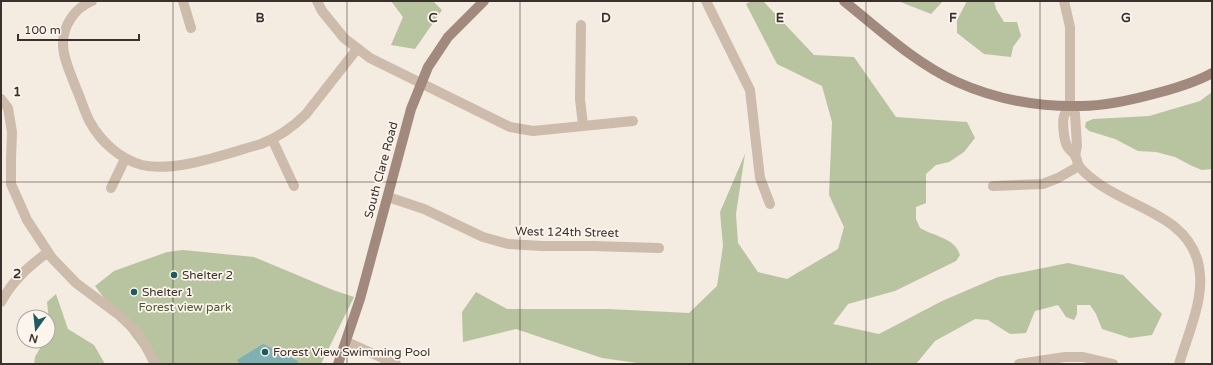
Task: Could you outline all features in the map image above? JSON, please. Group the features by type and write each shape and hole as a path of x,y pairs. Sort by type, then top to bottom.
{"street":[{"path":"92,1 79,8 71,17 65,30 63,44 65,58 89,121 105,142 125,159 159,168 176,166 272,140 306,114 357,49"},
{"path":"183,1 191,28"},
{"path":"317,1 322,11 344,38 370,58 510,127 533,132 583,125 633,121"},
{"name":"South Clare Road","path":"338,364 347,342 360,299 407,123 421,83 428,67 448,37 484,1"},
{"path":"706,1 750,90 760,178 770,204"},
{"path":"844,1 914,57 957,82 1007,98 1050,105 1082,106 1122,101 1146,96 1178,87 1212,73"},
{"path":"1064,1 1070,27 1070,106 1075,114 1077,146 1076,156 1079,166 1106,189 1161,216 1172,224 1182,233 1196,254 1200,273 1200,294 1179,364"},
{"path":"581,25 580,99 583,125"},
{"path":"1,99 8,108 12,132 11,184 27,220 52,258 76,283 129,324 140,336 155,364"},
{"path":"272,140 294,186"},
{"path":"110,188 125,159"},
{"path":"993,186 1043,184 1058,178 1079,166"},
{"name":"West 124th Street","path":"388,197 424,209 483,237 508,244 659,248"},
{"path":"1,302 5,294 26,268 48,252"},
{"path":"347,342 396,364"},
{"path":"1019,364 1044,362 1065,357 1083,357 1113,364"}],"green space":[{"path":"391,1 433,1 442,10 415,49 391,45 403,17"},
{"path":"751,1 763,1 814,55 854,57 896,117 967,122 975,138 964,152 949,162 936,165 926,174 926,203 916,207 916,219 920,228 953,244 960,255 956,261 895,291 848,304 833,324 879,334 942,301 998,277 1068,263 1123,275 1162,314 1152,335 1130,338 1102,329 1096,314 1090,305 1077,305 1077,314 1074,320 1066,317 1058,305 1035,311 1026,333 1010,334 988,320 975,319 935,341 916,364 644,364 602,358 516,329 463,342 462,312 476,292 507,309 608,309 689,313 717,286 723,246 720,212 745,154 736,214 738,243 758,272 787,279 838,249 844,227 829,195 832,122 822,86 777,64 746,4"},
{"path":"898,1 943,1 931,14"},
{"path":"967,1 994,1 996,9 1004,22 1017,22 1021,36 1013,47 1011,57 984,54 957,33 957,20"},
{"path":"1212,92 1212,169 1202,170 1175,157 1156,152 1138,151 1115,139 1089,131 1085,127 1086,122 1093,119 1149,116 1200,101"},
{"name":"Forest view park","path":"183,250 254,257 333,290 354,297 321,364 153,364 95,286 114,271 167,252"},
{"path":"56,294 68,329 94,345 105,364 34,364 35,357 40,349 56,349 56,309 48,309 47,302"}],"water":[{"name":"Forest View Swimming Pool","path":"263,344 298,361 297,364 240,364 237,360"}],"place":[{"name":"Shelter 2","path":"174,275"},
{"name":"Shelter 1","path":"134,292"},
{"name":"Forest View Swimming Pool","path":"265,352"}]}
